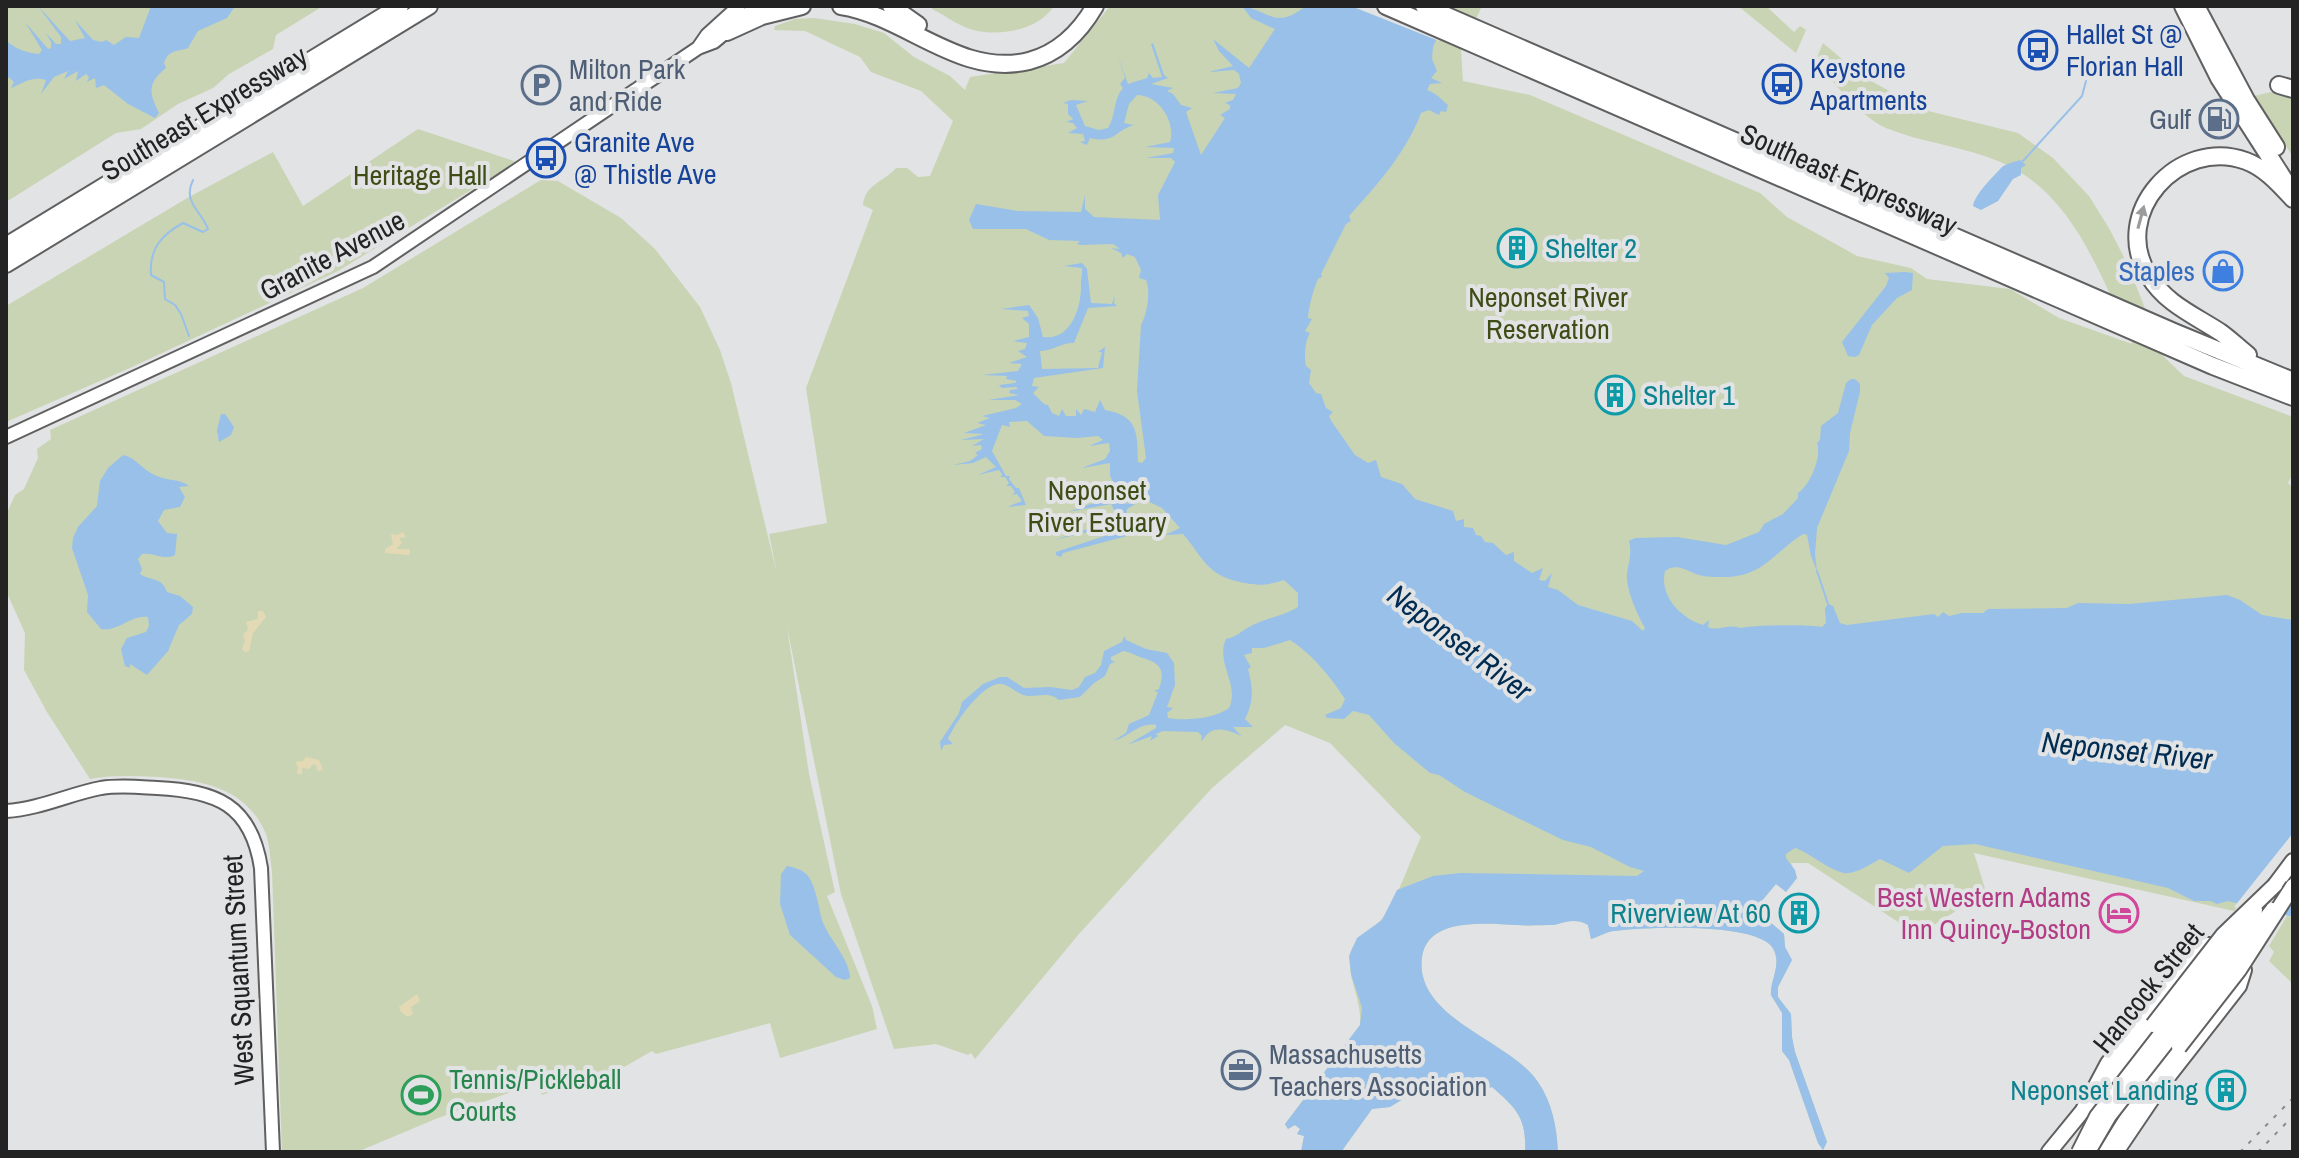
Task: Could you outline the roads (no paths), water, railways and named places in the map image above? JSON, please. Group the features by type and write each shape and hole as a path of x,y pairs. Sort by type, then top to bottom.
{"highway":[{"name":"Southeast Expressway","path":"6,236 385,6"},
{"path":"6,246 400,6"},
{"path":"6,256 416,6"},
{"name":"Southeast Expressway","path":"6,264 429,6"},
{"path":"727,32 762,16 802,6"},
{"path":"841,6 868,12 970,59 1004,64 1026,62 1057,49 1083,25 1095,6"},
{"path":"891,6 908,20 965,47 997,55 1020,53 1048,43 1071,23 1083,6"},
{"name":"Southeast Expressway","path":"1386,6 1470,30 1780,165 2213,366 2293,397"},
{"path":"1404,6 1470,30"},
{"path":"1424,6 1470,30"},
{"name":"Southeast Expressway","path":"1442,6 1470,30"},
{"path":"2183,6 2219,78 2293,192"},
{"path":"2196,6 2251,109 2293,172"},
{"path":"2248,355 2220,332 2178,307 2153,282 2138,252 2141,215 2149,196 2167,175 2184,164 2210,157 2231,157 2255,165 2293,199"},
{"name":"Southeast Expressway","path":"1780,165 2293,373"},
{"path":"1780,165 2293,381"},
{"path":"1780,165 2228,365 2293,389"}],"main road":[{"name":"Granite Avenue","path":"698,48 707,35 739,6"},
{"name":"Granite Avenue","path":"6,437 373,267 698,48 727,32 757,6"},
{"name":"West Squantum Street","path":"6,811 38,807 111,787 194,791 220,800 246,823 260,862 273,1152"},
{"name":"Hancock Street","path":"2049,1152 2230,928 2275,885 2293,861"},
{"name":"Hancock Street","path":"2106,1152 2142,1095 2184,1049 2293,884"},
{"path":"2089,1152 2110,1116 2293,884"},
{"path":"2078,1152 2096,1116 2275,885"},
{"path":"2083,1110 2108,1063 2191,958 2206,945 2218,944 2242,959 2243,978 2184,1049 2116,1152"},
{"path":"2129,1152 2184,1049"}],"water":[{"path":"38,6 70,41 85,38 75,20 93,40 106,40 114,45 126,37 139,38 151,6 234,8 227,18 198,31 188,48 168,55 164,63 166,68 153,84 153,100 159,113 155,118 128,104 104,85 96,88 95,78 87,82 89,77 86,74 76,81 78,71 64,79 68,71 54,77 41,94 46,80 32,79 11,88 14,82 6,75 6,40 26,52 39,54 42,50 25,22 48,49 51,42 46,33 56,44 61,44 61,37"},
{"name":"Neponset River","path":"1242,6 1280,18 1306,6 1451,6 1433,47 1432,59 1437,71 1431,78 1442,83 1430,84 1427,90 1448,105 1446,112 1441,111 1439,115 1429,110 1421,113 1399,155 1349,216 1351,221 1346,224 1322,277 1318,279 1310,303 1308,318 1312,319 1305,331 1310,333 1305,354 1306,366 1311,370 1309,383 1316,393 1321,394 1326,408 1333,412 1329,416 1332,422 1355,455 1368,463 1376,460 1381,477 1402,484 1415,499 1453,511 1456,521 1464,519 1464,527 1473,528 1476,535 1485,542 1493,543 1506,555 1514,552 1514,561 1532,573 1543,568 1539,580 1545,581 1552,573 1548,587 1558,590 1578,605 1632,621 1643,631 1645,628 1628,586 1629,541 1635,538 1677,537 1726,545 1759,532 1764,524 1783,514 1807,484 1816,463 1821,426 1838,413 1846,383 1855,379 1860,384 1860,392 1849,451 1817,528 1817,571 1807,535 1803,534 1767,563 1749,573 1714,577 1670,568 1665,571 1664,580 1665,589 1674,605 1695,622 1703,625 1709,620 1708,627 1716,629 1781,625 1822,627 1826,623 1825,608 1828,604 1833,606 1840,623 1847,625 1934,614 1938,617 1943,612 1949,616 1983,613 1988,609 2067,608 2078,603 2129,604 2227,595 2262,615 2293,620 2293,917 2228,901 2217,904 2194,901 2168,888 1975,844 1943,846 1909,873 1880,859 1857,871 1843,873 1795,848 1786,854 1786,858 1797,878 1786,892 1776,884 1755,909 1784,934 1785,947 1792,960 1778,987 1778,997 1791,1014 1795,1052 1827,1142 1823,1150 1789,1060 1782,1051 1782,1013 1771,995 1775,953 1761,939 1722,930 1649,928 1608,932 1591,939 1588,925 1575,921 1554,925 1461,925 1435,935 1427,944 1422,957 1424,978 1433,997 1448,1013 1507,1053 1538,1082 1553,1116 1558,1152 1525,1152 1522,1122 1508,1101 1492,1087 1470,1095 1428,1091 1390,1107 1372,1109 1341,1152 1301,1152 1304,1136 1297,1134 1300,1129 1295,1125 1288,1129 1285,1124 1360,1025 1362,1008 1351,974 1349,956 1357,938 1382,920 1397,890 1433,876 1460,873 1637,876 1644,871 1591,847 1563,840 1430,773 1394,743 1369,715 1353,711 1344,719 1327,718 1325,715 1341,708 1345,699 1320,666 1290,640 1264,648 1252,648 1252,653 1244,655 1251,667 1248,669 1252,694 1245,719 1253,727 1233,727 1242,737 1214,730 1201,742 1202,736 1198,732 1163,731 1150,741 1152,736 1127,745 1156,728 1156,725 1150,725 1113,741 1126,733 1129,724 1149,715 1158,692 1154,691 1159,689 1162,677 1154,663 1123,651 1111,657 1115,662 1110,664 1105,676 1080,697 1059,700 1049,695 1025,696 1002,684 986,689 956,724 948,739 953,744 944,745 941,751 940,742 959,713 962,702 983,684 1007,677 1024,688 1072,690 1079,687 1085,677 1095,673 1101,665 1104,651 1122,642 1124,636 1126,640 1146,649 1167,653 1174,663 1175,685 1167,707 1173,708 1167,713 1168,718 1191,719 1216,715 1229,708 1232,699 1223,657 1226,639 1298,607 1298,593 1284,580 1252,584 1229,579 1212,570 1183,534 1165,535 1180,528 1162,508 1141,498 1125,504 1137,503 1127,509 1126,517 1131,527 1139,529 1138,533 1063,553 1061,557 1056,555 1056,552 1126,529 1124,525 1116,525 1054,540 1119,519 1111,504 1068,512 1119,494 1110,476 1110,463 1082,468 1105,459 1110,451 1109,443 1089,446 1103,440 1098,436 1044,436 1027,421 1009,422 1010,427 1002,425 992,451 1006,476 1010,476 1009,479 1019,488 1026,505 1007,507 1022,501 1017,494 1012,495 1015,492 1011,486 1006,486 1009,483 1001,477 999,470 978,475 996,467 986,457 973,463 953,465 970,461 982,449 981,445 972,446 984,439 961,440 984,434 964,433 986,425 977,423 990,418 982,416 1022,404 1015,400 988,400 1019,395 1009,393 1018,389 1016,387 1002,388 999,385 1017,381 1006,379 1007,376 982,375 1018,371 1022,364 1009,363 1027,357 1018,351 1025,349 1027,343 1013,341 1029,337 1029,324 1022,318 1029,316 1028,311 1001,309 1029,305 1038,318 1043,337 1060,334 1076,314 1082,273 1082,268 1064,266 1082,263 1087,269 1091,303 1112,304 1115,296 1117,306 1088,308 1074,343 1040,351 1042,369 1098,368 1102,352 1098,352 1105,347 1103,368 1034,378 1032,386 1039,387 1033,393 1059,416 1062,409 1066,416 1076,416 1076,409 1081,415 1084,409 1095,412 1100,400 1105,410 1130,421 1136,434 1138,462 1142,463 1146,458 1137,391 1141,325 1147,309 1148,291 1146,280 1139,278 1141,270 1135,257 1127,254 1123,258 1121,253 1111,248 1120,249 1113,244 1081,245 1077,244 1080,241 1049,240 1026,229 973,229 969,220 976,204 1018,211 1081,212 1085,195 1085,209 1094,217 1160,220 1158,195 1175,162 1171,158 1146,158 1173,153 1174,148 1145,147 1170,142 1170,126 1164,111 1152,100 1137,95 1129,104 1124,123 1134,125 1110,138 1090,138 1087,145 1080,142 1085,141 1083,134 1068,133 1077,128 1073,123 1066,122 1073,119 1068,114 1068,104 1063,103 1088,101 1076,105 1085,126 1099,130 1108,128 1123,88 1120,84 1125,78 1118,56 1128,84 1147,78 1149,73 1153,78 1162,77 1153,43 1164,75 1168,78 1151,84 1173,88 1167,91 1181,105 1192,108 1186,112 1201,155 1225,118 1220,115 1230,109 1230,105 1225,103 1233,100 1236,94 1213,93 1238,88 1241,83 1239,74 1234,70 1208,72 1233,66 1213,39 1249,68 1275,29 1251,18"},
{"path":"2020,160 2026,165 2021,168 2021,175 2013,179 1998,201 1981,210 1973,206 1980,191 2001,168"},
{"path":"1885,273 1913,273 1912,290 1897,298 1872,325 1859,355 1848,356 1842,342 1886,286 1889,278"},
{"path":"221,414 225,414 234,427 231,435 219,442 217,430"},
{"path":"123,455 152,474 189,486 179,487 185,497 180,507 164,510 158,521 167,533 177,534 175,555 142,554 138,559 142,569 140,574 159,582 167,592 180,596 193,607 192,614 179,625 168,651 147,675 130,664 130,668 125,666 121,649 127,638 146,632 148,617 101,629 87,612 88,595 72,548 78,527 97,506 100,481 108,468"},
{"path":"787,866 803,872 811,882 822,920 846,963 850,978 836,977 790,935 780,904 781,874"}],"waterway":[{"path":"2023,161 2082,96 2086,81"},
{"path":"189,336 181,314 175,305 165,299 164,282 151,275 151,266 154,250 175,228 183,223 203,232 208,229 191,201 193,180"},
{"path":"1817,571 1828,604"}],"railway":[{"path":"2240,1152 2293,1098"},
{"path":"2258,1152 2293,1116"}],"place":[{"name":"Hallet St @ Florian Hall","path":"2038,50"},
{"name":"Keystone Apartments","path":"1782,84"},
{"name":"Milton Park and Ride","path":"541,85"},
{"name":"Gulf","path":"2219,119"},
{"name":"Granite Ave @ Thistle Ave","path":"546,158"},
{"name":"Shelter 2","path":"1517,248"},
{"name":"Staples","path":"2223,271"},
{"name":"Shelter 1","path":"1615,395"},
{"name":"Riverview At 60","path":"1799,913"},
{"name":"Best Western Adams Inn Quincy-Boston","path":"2119,913"},
{"name":"Massachusetts Teachers Association","path":"1241,1070"},
{"name":"Neponset Landing","path":"2226,1090"},
{"name":"Tennis/Pickleball Courts","path":"421,1095"}],"park label":[{"name":"Heritage Hall","path":"420,175"},
{"name":"Neponset River Reservation","path":"1548,313"},
{"name":"Neponset River Estuary","path":"1097,506"}]}
